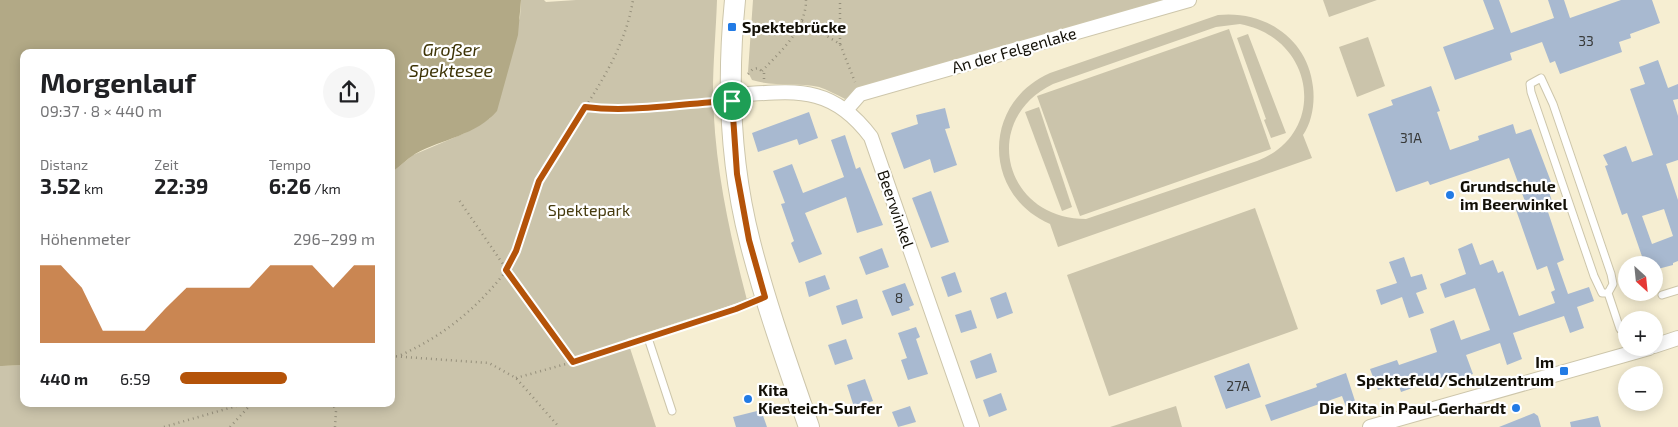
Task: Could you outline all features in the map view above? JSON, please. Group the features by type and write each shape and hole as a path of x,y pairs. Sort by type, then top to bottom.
{"street":[{"path":"735,0 731,98 737,174 749,240 765,297 809,427"},
{"name":"An der Felgenlake","path":"846,110 860,94 1189,0"},
{"name":"Beerwinkel","path":"731,98 796,92 822,96 846,110 871,137 972,427"},
{"path":"1663,343 1678,338"},
{"path":"1370,427 1618,356"}],"lane":[{"path":"1608,293 1602,293 1594,276 1531,92 1530,84 1541,78 1545,83 1557,113 1611,274 1613,284 1608,293 1618,323"},
{"path":"1663,295 1678,290"},
{"path":"672,411 648,338 765,297"}],"path":[{"path":"401,355 433,340 454,325 470,311 506,270 516,251 539,181 613,60 631,14 633,0"},
{"path":"762,71 789,42 802,21 806,0"},
{"path":"840,0 840,44 857,87"},
{"path":"802,21 840,44"},
{"path":"747,76 753,69 762,71"},
{"path":"762,71 764,78 762,82"},
{"path":"585,107 608,110 648,108 731,98"},
{"path":"459,200 506,270 573,362"},
{"path":"516,378 648,338"},
{"path":"395,356 489,363 516,378 559,427"},
{"path":"164,427 234,407"},
{"path":"230,427 247,407"},
{"path":"334,407 336,411 335,427"}],"green space":[{"name":"Spektepark","path":"521,0 544,0 546,2 576,0 717,0 713,69 716,145 734,249 747,300 627,339 656,427 0,427 0,366 20,365 20,407 395,407 395,170 413,155 465,133 490,118 520,17"},
{"path":"753,0 1167,0 863,87 845,99 819,87 752,80 748,72"},
{"path":"1323,0 1377,0 1329,17"},
{"path":"1218,15 1252,17 1281,31 1303,55 1313,87 1314,99 1311,118 1303,135 1312,158 1058,247 1050,224 1028,210 1012,192 1002,171 999,148 1002,126 1012,105 1028,87 1050,73","holes":["1240,24 1265,33 1284,47 1297,66 1304,87 1303,109 1295,130 1280,148 1257,161 1086,219 1058,215 1036,203 1020,186 1011,165 1009,143 1015,120 1030,100 1053,84 1216,27"]},
{"path":"1229,29 1271,149 1080,216 1037,96"},
{"path":"1248,34 1286,133 1271,138 1237,38"},
{"path":"1368,37 1385,86 1357,97 1339,47"},
{"path":"1039,107 1072,207 1062,211 1025,112"},
{"path":"1255,208 1298,329 1109,396 1067,275"},
{"path":"1176,406 1182,427 1110,427"}],"water":[{"name":"Großer Spektesee","path":"0,0 521,0 518,35 497,111 480,126 415,154 395,170 395,49 20,49 20,365 0,366"}],"building":[{"path":"1483,0 1499,0 1511,33 1554,18 1548,0 1564,0 1570,18 1621,0 1652,0 1660,23 1630,34 1631,38 1619,42 1622,52 1560,74 1555,61 1550,63 1542,42 1510,53 1512,60 1455,80 1443,47 1494,29"},
{"path":"1658,60 1668,88 1678,84 1678,99 1673,100 1678,116 1678,160 1666,164 1678,200 1678,261 1673,263 1673,265 1663,268 1663,256 1642,256 1627,213 1622,215 1605,166 1608,165 1603,155 1626,146 1632,162 1653,155 1630,89 1645,84 1639,67","holes":["1664,209 1673,236 1652,244 1642,216"]},
{"path":"1431,86 1440,111 1437,112 1450,150 1479,140 1478,136 1513,124 1516,134 1531,129 1553,187 1548,189 1555,210 1548,212 1564,260 1557,263 1568,294 1589,287 1594,301 1577,307 1584,328 1570,333 1564,316 1513,333 1522,359 1507,365 1500,343 1466,355 1473,374 1448,382 1446,376 1401,392 1398,383 1378,390 1370,369 1397,360 1399,365 1437,352 1430,329 1454,320 1461,340 1490,330 1475,288 1445,298 1440,284 1466,274 1458,249 1472,243 1480,265 1493,260 1498,273 1503,271 1519,316 1555,303 1551,292 1555,290 1547,266 1537,270 1515,207 1526,204 1509,158 1430,185 1428,181 1396,192 1368,114 1393,105 1391,100"},
{"path":"945,108 950,128 945,129 957,165 934,173 930,159 904,169 891,133 918,124 916,115"},
{"path":"809,112 818,138 799,145 797,139 758,152 752,133"},
{"path":"845,135 856,169 860,167 883,225 857,233 846,197 805,213 822,254 799,263 791,243 794,241 781,204 785,203 773,171 792,164 803,193 844,177 831,140"},
{"path":"931,191 949,242 931,248 912,198"},
{"path":"882,248 889,267 866,275 859,257"},
{"path":"1404,257 1411,277 1422,274 1427,289 1416,293 1424,313 1409,318 1402,297 1381,305 1376,290 1397,283 1389,262"},
{"path":"955,272 962,292 948,297 941,277"},
{"path":"825,275 830,289 809,297 805,282"},
{"path":"905,283 914,305 909,307 910,310 892,316 882,291"},
{"path":"1006,292 1013,313 997,319 990,298"},
{"path":"857,299 863,318 842,325 836,306"},
{"path":"971,310 977,328 961,333 955,315"},
{"path":"916,327 920,337 916,339 928,374 908,380 901,360 907,358 898,333"},
{"path":"846,339 853,359 835,365 828,345"},
{"path":"991,353 997,372 976,379 970,361"},
{"path":"1249,363 1261,397 1226,409 1214,376"},
{"path":"1346,373 1356,404 1346,407 1342,396 1271,421 1265,405 1317,387 1316,384"},
{"path":"865,379 873,401 854,407 847,385"},
{"path":"1001,393 1007,410 989,417 983,400"},
{"path":"910,406 916,422 898,427 892,412"},
{"path":"761,410 767,427 736,427 733,417"},
{"path":"1534,413 1538,416 1541,427 1499,427"},
{"path":"1598,416 1601,427 1571,427 1570,422"}],"place":[{"name":"Spektebrücke","path":"732,27"},
{"name":"Grundschule im Beerwinkel","path":"1450,195"},
{"name":"Im Spektefeld/Schulzentrum","path":"1564,371"},
{"name":"Kita Kiesteich-Surfer","path":"748,399"},
{"name":"Die Kita in Paul-Gerhardt","path":"1516,408"}],"route":[{"path":"732,101 737,174 749,240 765,297 736,309 573,362 506,270 516,251 539,181 585,107 608,110 732,101"}]}
